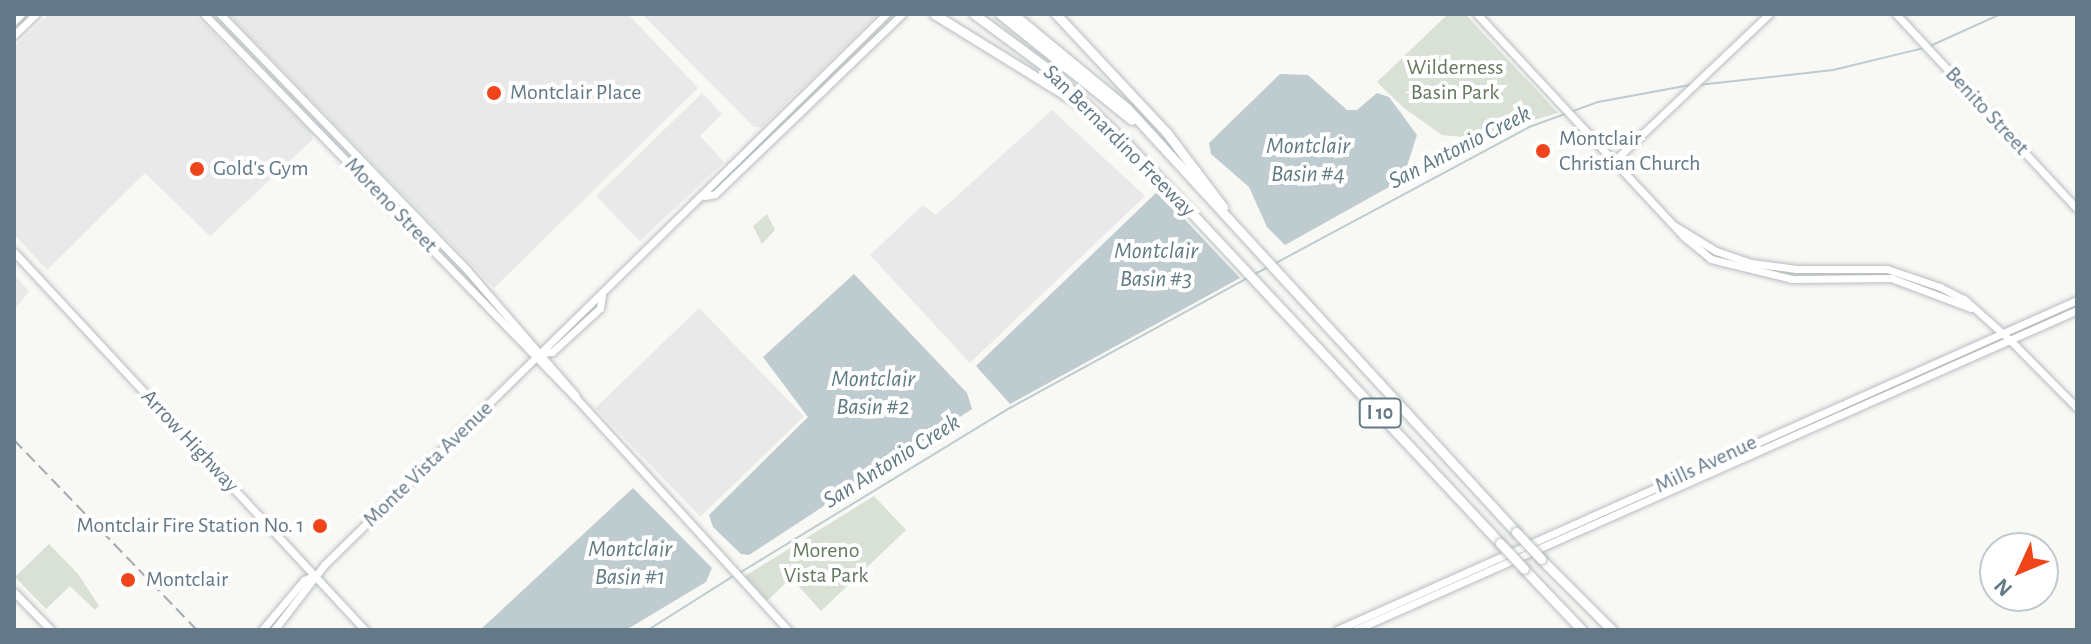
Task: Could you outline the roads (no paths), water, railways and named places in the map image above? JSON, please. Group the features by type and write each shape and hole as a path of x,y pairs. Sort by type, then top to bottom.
{"highway":[{"path":"934,14 1093,111"},
{"name":"San Bernardino Freeway","path":"974,14 1051,71 1093,111 1238,261 1582,630"},
{"path":"1000,14 1149,131"},
{"name":"San Bernardino Freeway","path":"1013,14 1149,131 1541,559 1612,630"},
{"path":"1056,14 1167,133 1232,225"}],"main road":[{"path":"14,21 21,14"},
{"path":"14,35 36,14"},
{"name":"Moreno Street","path":"204,14 539,356"},
{"name":"Moreno Street","path":"220,14 539,356 788,630"},
{"name":"Monte Vista Avenue","path":"274,630 315,575 539,356 545,344 591,298 602,296 705,196 708,186 886,14"},
{"name":"Monte Vista Avenue","path":"705,196 715,194 902,14"},
{"path":"1477,14 1673,225 1716,251 1751,263 1797,269 1887,269 1940,287 2003,333 2077,408"},
{"path":"1614,161 1769,14"},
{"name":"Benito Street","path":"1896,14 2077,209"},
{"name":"Arrow Highway","path":"14,252 365,630"},
{"name":"Monte Vista Avenue","path":"539,356 552,352 600,308 602,296"},
{"name":"Mills Avenue","path":"1337,630 2077,300"},
{"name":"Mills Avenue","path":"1355,630 2077,310"},
{"name":"Monte Vista Avenue","path":"262,630 304,580 315,575"},
{"path":"14,592 51,630"}],"water":[{"name":"Montclair Basin #4","path":"1280,74 1308,75 1347,110 1357,110 1377,93 1389,97 1417,135 1405,172 1389,187 1285,245 1267,227 1249,187 1211,154 1209,143"},
{"name":"Montclair Basin #3","path":"1158,191 1240,278 1010,404 976,366"},
{"name":"Montclair Basin #2","path":"854,274 967,393 972,409 749,555 741,554 713,527 709,515 808,417 763,357"},
{"name":"Montclair Basin #1","path":"633,488 712,568 706,582 626,630 480,630"}],"waterway":[{"name":"San Antonio Creek","path":"1930,46 2001,14"},
{"name":"San Antonio Creek","path":"1698,85 1833,70 1924,48"},
{"name":"San Antonio Creek","path":"1274,264 1529,127 1598,102 1691,85"},
{"name":"San Antonio Creek","path":"1253,275 1268,267"},
{"name":"San Antonio Creek","path":"741,572 1010,408 1247,278"},
{"name":"San Antonio Creek","path":"648,630 735,575"}],"railway":[{"path":"14,440 197,630"}],"place":[{"name":"Montclair Place","path":"494,93"},
{"name":"Montclair Christian Church","path":"1543,151"},
{"name":"Gold's Gym","path":"197,169"},
{"name":"Montclair Fire Station No. 1","path":"320,526"},
{"name":"Montclair","path":"128,580"}],"park label":[{"name":"Wilderness Basin Park","path":"1455,80"},
{"name":"Moreno Vista Park","path":"826,562"}]}
